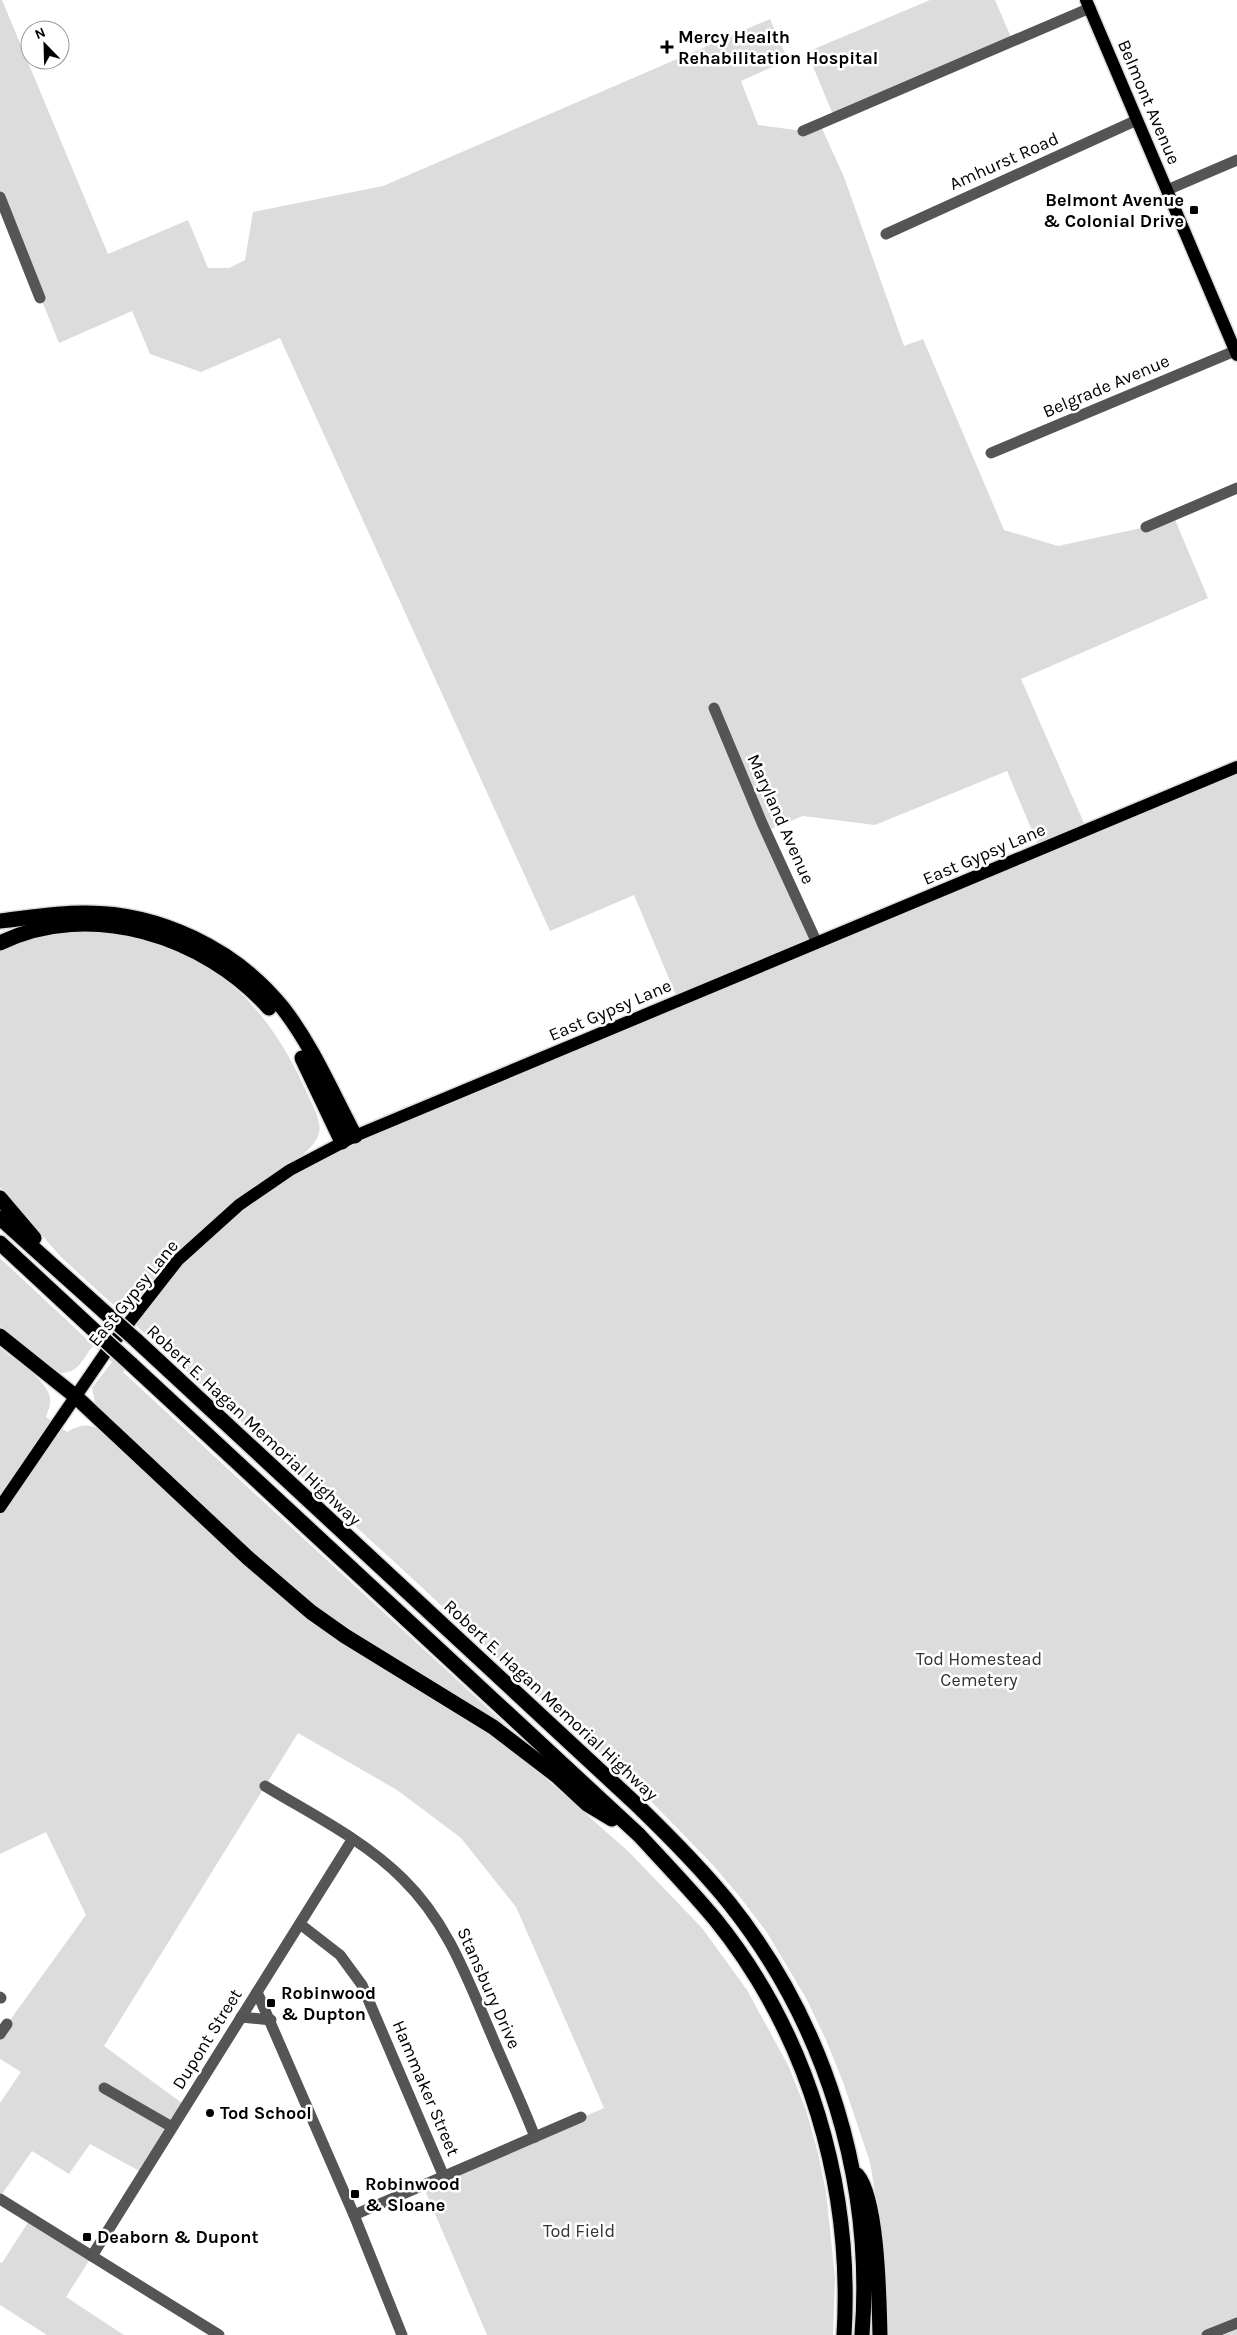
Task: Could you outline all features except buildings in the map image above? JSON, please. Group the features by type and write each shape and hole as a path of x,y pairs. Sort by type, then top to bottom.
{"highway":[{"path":"0,921 84,913 114,915 142,920 183,934 223,954 257,979 300,1033 348,1139"},
{"path":"0,943 35,929 61,926 120,926 182,945 210,958 234,974 276,1016 293,1041 348,1139"},
{"path":"0,1198 37,1241 48,1260"},
{"name":"Robert E. Hagan Memorial Highway","path":"0,1218 110,1316 637,1805 704,1873 756,1940 794,2003 831,2087 844,2128 854,2170 862,2253 864,2306 862,2335"},
{"path":"0,1243 638,1836 716,1919 739,1952 777,2015 805,2077 828,2148 837,2192 846,2278 844,2335"},
{"path":"0,1336 74,1396 248,1558 311,1612 345,1636 494,1727 557,1776 587,1804 638,1836"},
{"path":"854,2170 864,2182 867,2197 874,2243 880,2335"}],"main road":[{"name":"Belmont Avenue","path":"1088,4 1236,352"},
{"name":"East Gypsy Lane","path":"0,1507 74,1396 178,1260 239,1205 290,1170 348,1139 1237,767"}],"street":[{"path":"803,131 1088,4"},
{"name":"Amhurst Road","path":"886,234 1137,120"},
{"path":"1167,190 1237,160"},
{"path":"0,197 40,298"},
{"name":"Belgrade Avenue","path":"991,453 1236,352"},
{"path":"1146,527 1237,488"},
{"name":"Maryland Avenue","path":"714,708 762,823 817,943"},
{"name":"Stansbury Drive","path":"265,1786 380,1859 402,1878 422,1900 443,1928 461,1963 535,2137"},
{"name":"Dupont Street","path":"92,2256 352,1840"},
{"name":"Hammaker Street","path":"300,1924 327,1943 340,1955 362,1985 444,2176"},
{"path":"257,1992 271,2020 354,2215 402,2335"},
{"path":"241,2018 271,2020"},
{"path":"0,2034 7,2024"},
{"path":"104,2088 172,2127"},
{"path":"354,2215 581,2117"},
{"path":"0,2199 219,2335"},
{"path":"1207,2335 1237,2323"}],"green space":[{"name":"Tod Homestead Cemetery","path":"0,0 2,0 20,43 20,70 31,70 108,254 188,220 208,268 229,268 245,260 253,212 383,186 770,19 788,60 741,81 758,125 803,131 820,124 844,177 904,346 923,339 1004,530 1058,546 1146,527 1173,515 1208,598 1021,679 1087,830 1233,769 1237,776 1237,2335 888,2335 880,2223 870,2162 843,2082 806,1998 766,1931 740,1897 713,1865 646,1796 401,1568 61,1257 0,1187 0,950 34,936 89,932 122,935 154,943 194,959 216,972 235,988 253,1006 283,1047 316,1113 320,1128 318,1137 298,1159 678,1000 634,895 550,931 280,338 201,372 150,354 132,311 59,343 0,197","holes":["1007,771 1040,850 817,943 766,831 803,816 875,825"]},
{"path":"930,0 995,0 1013,42 834,117 807,52"},
{"path":"0,1258 90,1342 97,1333 131,1364 123,1372 508,1727 505,1729 346,1630 283,1582 96,1408 92,1388 112,1362 93,1346 76,1368 59,1373 0,1326"},
{"name":"Tod Field","path":"0,1348 37,1377 48,1391 50,1405 46,1417 67,1432 76,1427 84,1426 101,1431 338,1640 452,1709 519,1755 629,1852 702,1928 747,1990 789,2067 806,2110 826,2192 835,2277 833,2335 487,2335 423,2186 604,2108 516,1907 461,1838 397,1790 298,1733 104,2046 186,2106 143,2173 90,2144 69,2174 32,2151 0,2197 0,2103 21,2072 0,2059 0,2034 86,1915 46,1832 0,1854"},
{"path":"31,2218 92,2256 66,2297 124,2335 47,2335 0,2305 0,2262 2,2263"}],"place":[{"name":"Mercy Health Rehabilitation Hospital","path":"667,47"},
{"name":"Belmont Avenue & Colonial Drive","path":"1194,210"},
{"name":"Robinwood & Dupton","path":"271,2003"},
{"name":"Tod School","path":"210,2113"},
{"name":"Robinwood & Sloane","path":"355,2194"},
{"name":"Deaborn & Dupont","path":"87,2237"}]}
